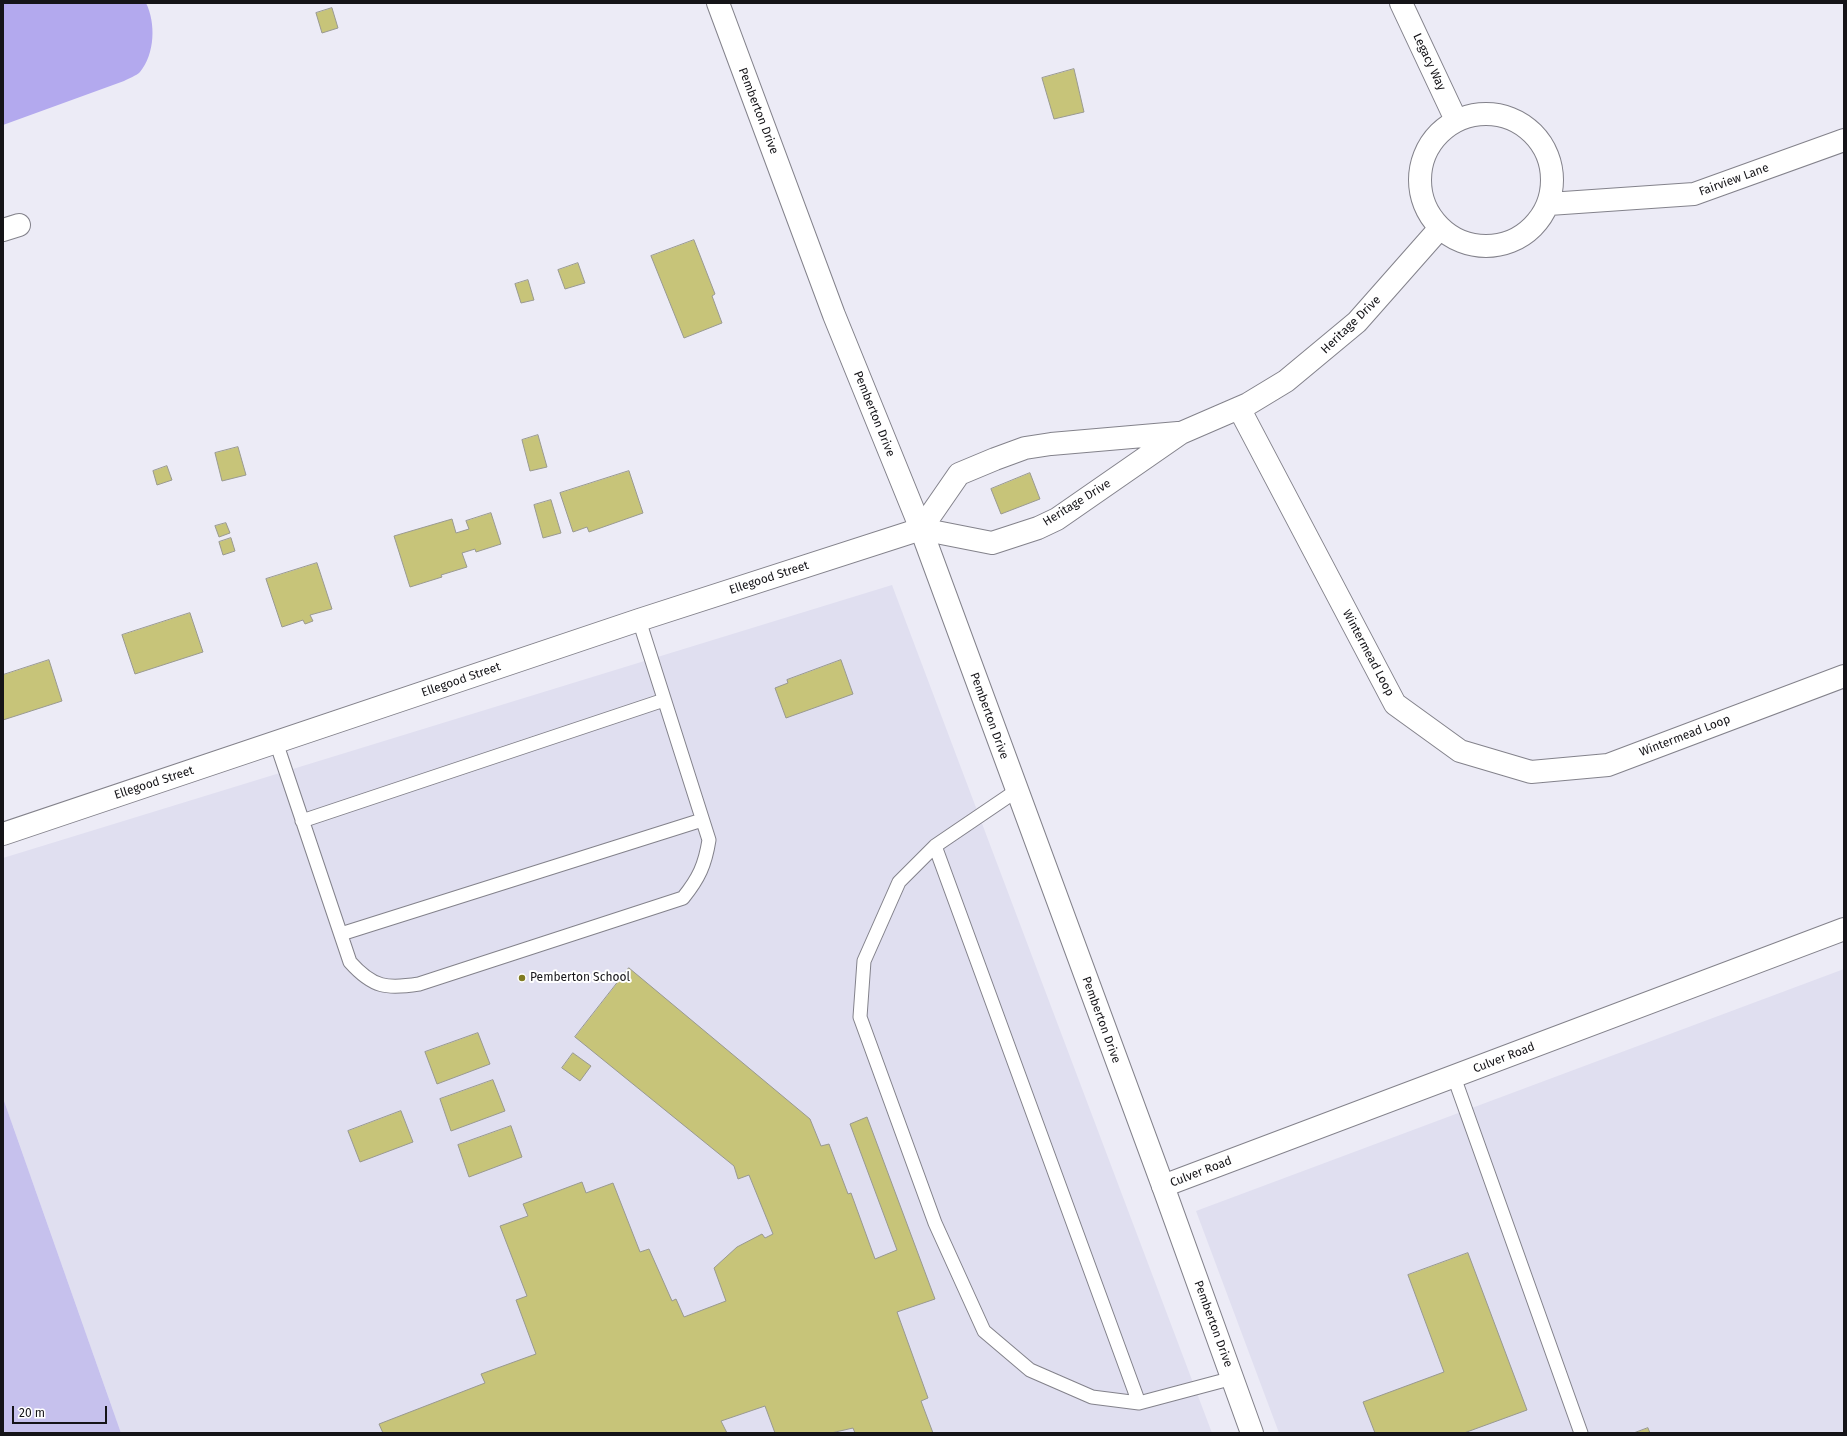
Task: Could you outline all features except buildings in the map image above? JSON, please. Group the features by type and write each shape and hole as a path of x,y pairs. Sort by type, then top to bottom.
{"street":[{"name":"Pemberton Drive","path":"718,3 834,315 920,529 1163,1186 1252,1433"},
{"name":"Legacy Way","path":"1402,3 1456,120"},
{"path":"1479,114 1509,118 1529,129 1538,138 1549,158 1553,181 1549,204 1531,230 1511,242 1497,246 1473,246 1452,237 1440,228 1427,210 1420,188 1420,172 1427,150 1438,134 1456,120 1479,114"},
{"name":"Fairview Lane","path":"1549,204 1694,194 1844,140"},
{"name":"Heritage Drive","path":"1181,433 1051,444 1025,448 995,459 959,474 920,529 992,543 1038,528 1057,519 1181,433 1239,408 1286,381 1351,327 1395,281 1440,228"},
{"name":"Wintermead Loop","path":"1239,408 1395,704 1460,751 1531,772 1608,765 1844,676"},
{"name":"Ellegood Street","path":"3,834 639,620 920,529"},
{"name":"Culver Road","path":"1163,1186 1844,929"}],"lane":[{"path":"276,742 350,962 361,975 377,985 396,988 419,984 683,898 697,881 706,860 709,840 639,620"},
{"path":"302,822 664,700"},
{"path":"1016,791 935,846 899,882 864,961 860,1017 935,1222 984,1331 1030,1370 1092,1397 1138,1403 1233,1378"},
{"path":"341,934 702,820"},
{"path":"935,846 1138,1403"},
{"path":"1454,1077 1581,1433"}],"shaded area":[{"path":"3,3 146,3 152,29 149,56 140,72 124,81 3,125"},
{"name":"Pemberton School","path":"892,585 1212,1433 121,1433 3,1098 3,858"},
{"path":"1844,969 1844,1433 1279,1433 1196,1211"},
{"path":"3,1098 121,1433 3,1433"}],"place":[{"name":"Pemberton School","path":"522,978"}]}
